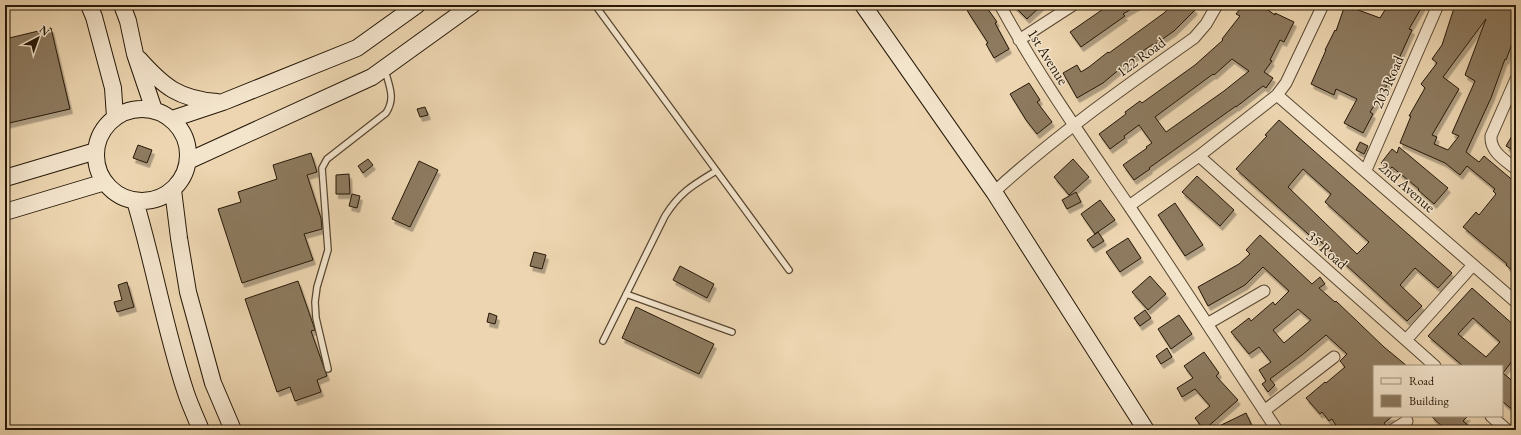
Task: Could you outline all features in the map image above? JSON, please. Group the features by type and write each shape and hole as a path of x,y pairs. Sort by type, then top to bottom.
{"street":[{"path":"89,5 94,17 113,88 115,117"},
{"path":"122,5 128,21 135,54 154,110"},
{"path":"172,119 223,102 357,48 417,5"},
{"path":"188,161 372,77 472,5"},
{"path":"863,5 994,192 1146,430"},
{"name":"1st Avenue","path":"1000,5 1019,40 1073,124 1277,430"},
{"path":"1019,40 1073,5"},
{"name":"122 Road","path":"994,192 1024,164 1073,124 1194,38 1206,24 1217,5"},
{"path":"1129,206 1199,156 1277,95 1286,83 1323,5"},
{"name":"203 Road","path":"1366,170 1438,5"},
{"path":"135,54 158,78 180,94 202,101 223,102"},
{"path":"1516,79 1491,136 1491,143 1500,156 1516,169"},
{"name":"2nd Avenue","path":"1277,95 1366,170 1472,265 1516,302"},
{"path":"144,109 154,110 172,119 180,128 188,149 186,172 173,190 162,197 149,201 135,200 124,197 114,191 105,182 100,173 96,151 98,141 108,124 115,117 124,112 144,109"},
{"path":"5,178 96,151"},
{"name":"35 Road","path":"1199,156 1434,365"},
{"path":"5,212 105,182"},
{"path":"173,190 188,292 213,383 233,430"},
{"path":"135,200 186,393 201,430"},
{"path":"1406,340 1472,265"},
{"path":"1207,324 1264,291"},
{"path":"1264,412 1334,357"},
{"path":"1492,417 1507,430"},
{"path":"1393,430 1407,421"}],"lane":[{"path":"595,5 788,270"},
{"path":"328,368 316,318 314,302 328,250 322,168 327,159 386,113 389,109 392,103 392,95 384,68"},
{"path":"603,341 672,204 689,188 716,171"},
{"path":"626,294 732,332"}],"building":[{"path":"966,5 985,5 997,22 995,23 1009,49 994,58 986,44 988,43 968,12"},
{"path":"1013,5 1042,5 1027,19"},
{"path":"1109,5 1138,5 1123,14 1125,16 1081,47 1070,32"},
{"path":"1172,5 1191,5 1195,10 1174,31 1120,67 1121,68 1103,83 1077,98 1063,73 1077,65 1081,72 1164,13"},
{"path":"1243,5 1261,5 1275,15 1275,13 1294,22 1284,42 1280,40 1270,60 1272,61 1264,72 1273,78 1266,88 1263,86 1134,180 1123,165 1152,143 1139,125 1110,149 1099,134 1126,114 1125,112 1140,101 1142,103 1195,65 1223,40 1222,39 1240,16 1236,14","holes":["1232,59 1249,71 1224,91 1166,132 1155,117 1213,74 1214,75"]},
{"path":"1345,5 1380,18 1388,5 1423,5 1409,29 1412,30 1385,89 1370,112 1373,114 1363,133 1344,123 1357,99 1336,89 1334,95 1311,84 1325,50 1335,30 1336,31"},
{"path":"1455,5 1508,5 1516,8 1516,33 1491,98 1466,152 1479,162 1484,156 1516,183 1516,274 1506,265 1507,264 1463,227 1476,212 1479,215 1496,194 1493,191 1495,189 1467,166 1460,175 1445,163 1400,143 1411,116 1409,116 1425,88 1421,84 1437,63 1432,59 1442,45","holes":["1486,19 1465,75 1475,81 1452,133 1459,136 1448,150 1434,144 1437,137 1432,135 1459,89 1443,77"]},
{"path":"51,28 70,109 5,124 5,39"},
{"path":"1029,83 1040,100 1037,102 1052,122 1037,134 1026,120 1010,94"},
{"path":"425,107 428,115 420,117 417,109"},
{"path":"1279,120 1452,273 1438,288 1415,268 1400,285 1422,306 1407,321 1319,240 1317,242 1236,169 1267,136 1265,135","holes":["1303,169 1331,194 1325,202 1369,242 1357,254 1288,187"]},
{"path":"1516,129 1516,152 1506,146"},
{"path":"1360,142 1368,146 1364,154 1356,150"},
{"path":"138,145 152,150 147,163 133,158"},
{"path":"1399,147 1448,188 1434,204 1418,190 1419,189 1392,167 1389,170 1381,163 1392,149 1397,153"},
{"path":"311,153 317,172 307,175 321,218 322,229 304,234 313,260 242,283 218,209 241,202 238,192 277,179 273,165"},
{"path":"368,159 373,165 363,173 358,166"},
{"path":"1073,159 1089,177 1069,195 1054,177"},
{"path":"419,161 438,170 410,227 392,219"},
{"path":"349,174 350,194 336,194 336,175"},
{"path":"1197,176 1234,210 1220,226 1182,192"},
{"path":"1076,192 1081,202 1067,209 1062,200"},
{"path":"352,194 360,196 357,208 349,206"},
{"path":"1100,200 1115,220 1095,234 1081,214"},
{"path":"1175,203 1203,245 1185,256 1158,215"},
{"path":"1098,232 1104,241 1093,248 1087,240"},
{"path":"1260,235 1312,284 1320,277 1325,284 1319,288 1335,302 1336,301 1384,347 1406,365 1373,365 1373,417 1392,417 1384,423 1387,427 1386,430 1339,430 1332,419 1329,421 1322,412 1320,414 1306,398 1345,367 1340,361 1347,354 1326,335 1270,379 1275,385 1268,392 1262,384 1266,381 1259,370 1271,362 1259,347 1249,354 1231,332 1249,318 1251,321 1273,302 1275,305 1289,291 1263,267 1245,285 1208,306 1198,287 1239,264 1250,254 1246,250","holes":["1298,309 1311,320 1284,343 1273,330"]},
{"path":"1128,238 1141,258 1120,272 1106,252"},
{"path":"534,252 546,255 542,269 530,266"},
{"path":"680,266 714,284 707,298 673,280"},
{"path":"1150,276 1166,294 1148,310 1132,292"},
{"path":"298,281 315,330 311,331 327,376 317,380 321,392 295,401 290,387 277,392 245,299"},
{"path":"127,282 134,307 117,312 114,302 122,300 118,285"},
{"path":"1472,288 1516,327 1516,356 1503,373 1503,365 1462,365 1428,336","holes":["1473,318 1500,342 1486,357 1458,334"]},
{"path":"636,307 714,344 699,374 622,338"},
{"path":"1145,310 1151,318 1140,326 1134,318"},
{"path":"489,313 497,316 495,324 487,322"},
{"path":"1179,315 1192,334 1171,349 1158,329"},
{"path":"1167,348 1172,357 1161,364 1156,356"},
{"path":"1204,352 1219,373 1216,376 1238,400 1204,430 1195,418 1210,406 1195,389 1182,397 1177,388 1193,378 1184,366"},
{"path":"1503,373 1516,384 1516,413 1503,402"},
{"path":"1246,413 1254,430 1211,430"},
{"path":"1432,417 1467,417 1463,421 1474,430 1446,430"}]}
